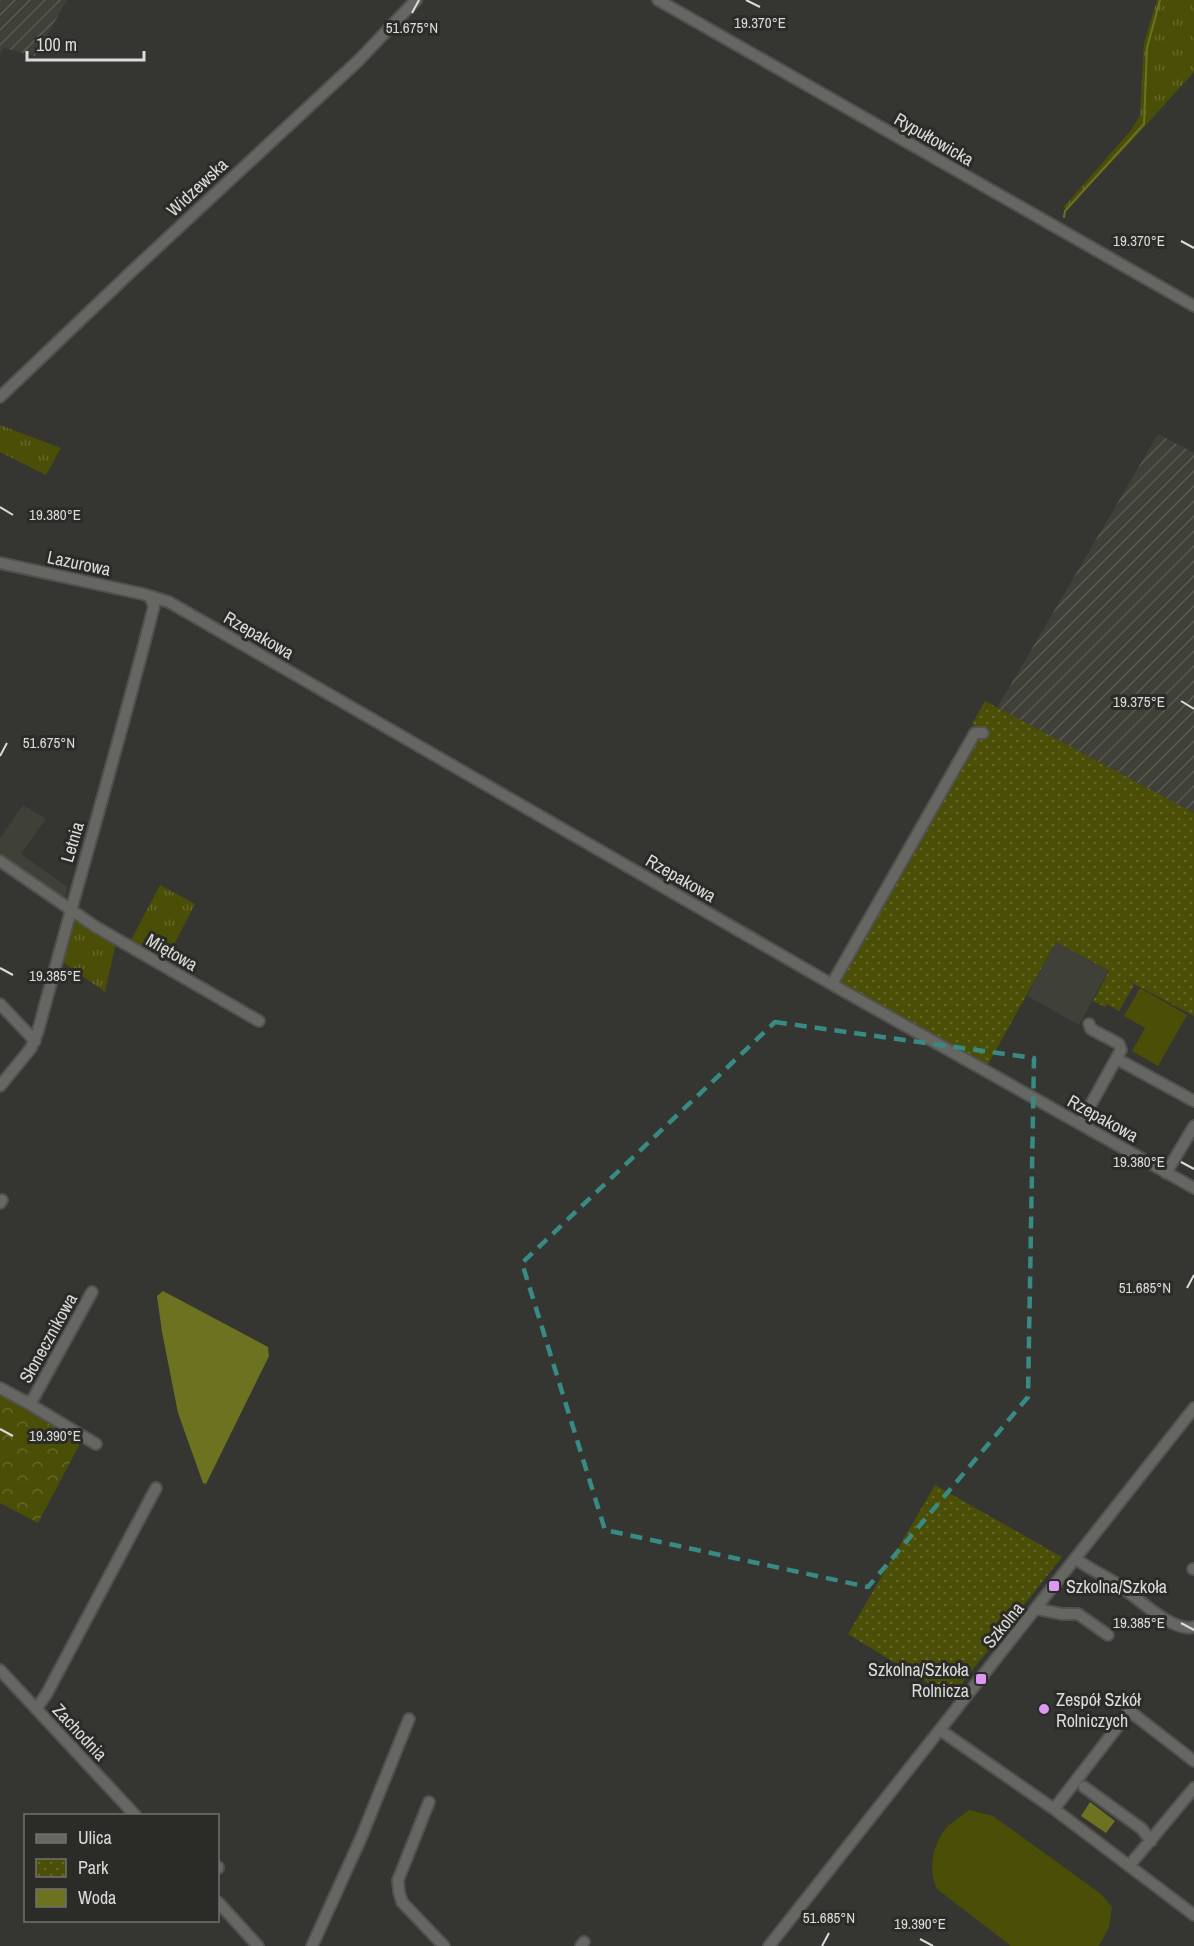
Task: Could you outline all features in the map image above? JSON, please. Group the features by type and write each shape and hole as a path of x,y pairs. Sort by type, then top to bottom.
{"street":[{"name":"Widzewska","path":"0,398 132,271 359,60 416,0"},
{"name":"Rypułtowicka","path":"658,0 1194,306"},
{"name":"Lazurowa","path":"0,563 150,597"},
{"name":"Letnia","path":"0,1086 35,1041 132,694 154,606 150,597"},
{"name":"Rzepakowa","path":"150,597 169,602 832,984 1194,1188"},
{"path":"832,984 975,733 983,733"},
{"name":"Miętowa","path":"0,861 70,911 259,1021"},
{"path":"0,1004 35,1041"},
{"path":"1080,1124 1117,1059 1121,1046 1091,1029 1089,1024"},
{"path":"1117,1059 1194,1101"},
{"path":"1166,1173 1194,1126"},
{"name":"Słonecznikowa","path":"0,1388 26,1402 30,1401 37,1393 92,1292"},
{"path":"26,1402 96,1444"},
{"name":"Szkolna","path":"769,1946 1194,1408"},
{"path":"36,1709 46,1695 156,1488"},
{"path":"1076,1559 1118,1584 1169,1622 1187,1629 1194,1627"},
{"path":"1037,1609 1062,1614 1078,1614 1108,1635"},
{"name":"Zachodnia","path":"0,1670 135,1814"},
{"path":"1054,1809 1129,1712 1194,1761"},
{"path":"312,1946 361,1838 410,1719"},
{"path":"940,1730 1054,1809 1194,1915"},
{"path":"1084,1787 1142,1829 1151,1840"},
{"path":"1129,1866 1194,1788"},
{"path":"429,1802 398,1880 399,1892 402,1902 444,1946"},
{"path":"219,1903 258,1946"}],"highlighted area":[{"path":"775,1022 1034,1058 1028,1397 868,1587 605,1530 522,1263"}],"shaded area":[{"path":"0,0 67,0 35,56 4,48 0,54"},
{"path":"1158,434 1194,453 1194,813 997,708"},
{"path":"23,805 46,819 21,854 67,887 64,904 0,859 0,838"},
{"path":"1056,942 1108,971 1079,1025 1027,996"}],"green space":[{"path":"1157,0 1194,0 1194,72 1127,146 1066,209 1063,208 1131,130 1140,115 1144,43"},
{"path":"0,425 61,448 46,475 0,452"},
{"path":"985,701 1194,813 1194,1016 1125,979 1134,985 1119,1011 1107,1004 1105,1007 1093,1001 1109,971 1056,942 986,1068 838,985 981,730 972,724"},
{"path":"160,885 195,904 165,962 130,942"},
{"path":"72,918 116,943 105,992 61,961"},
{"path":"1140,988 1187,1015 1158,1066 1132,1051 1145,1028 1124,1016"},
{"path":"0,1393 82,1440 38,1523 0,1503"},
{"path":"935,1485 1062,1557 951,1697 848,1634"},
{"path":"969,1810 993,1816 1101,1894 1112,1907 1109,1927 1099,1946 1011,1946 937,1889 932,1867 934,1852 946,1828"}],"water":[{"path":"163,1291 268,1347 269,1356 206,1484 203,1483 178,1413 157,1296"},
{"path":"1090,1802 1115,1821 1106,1833 1081,1816"}],"waterway":[{"path":"1064,217 1065,211 1144,124 1147,48 1160,0"}],"place":[{"name":"Szkolna/Szkoła","path":"1054,1586"},
{"name":"Szkolna/Szkoła Rolnicza","path":"981,1679"},
{"name":"Zespół Szkół Rolniczych","path":"1044,1709"}]}
